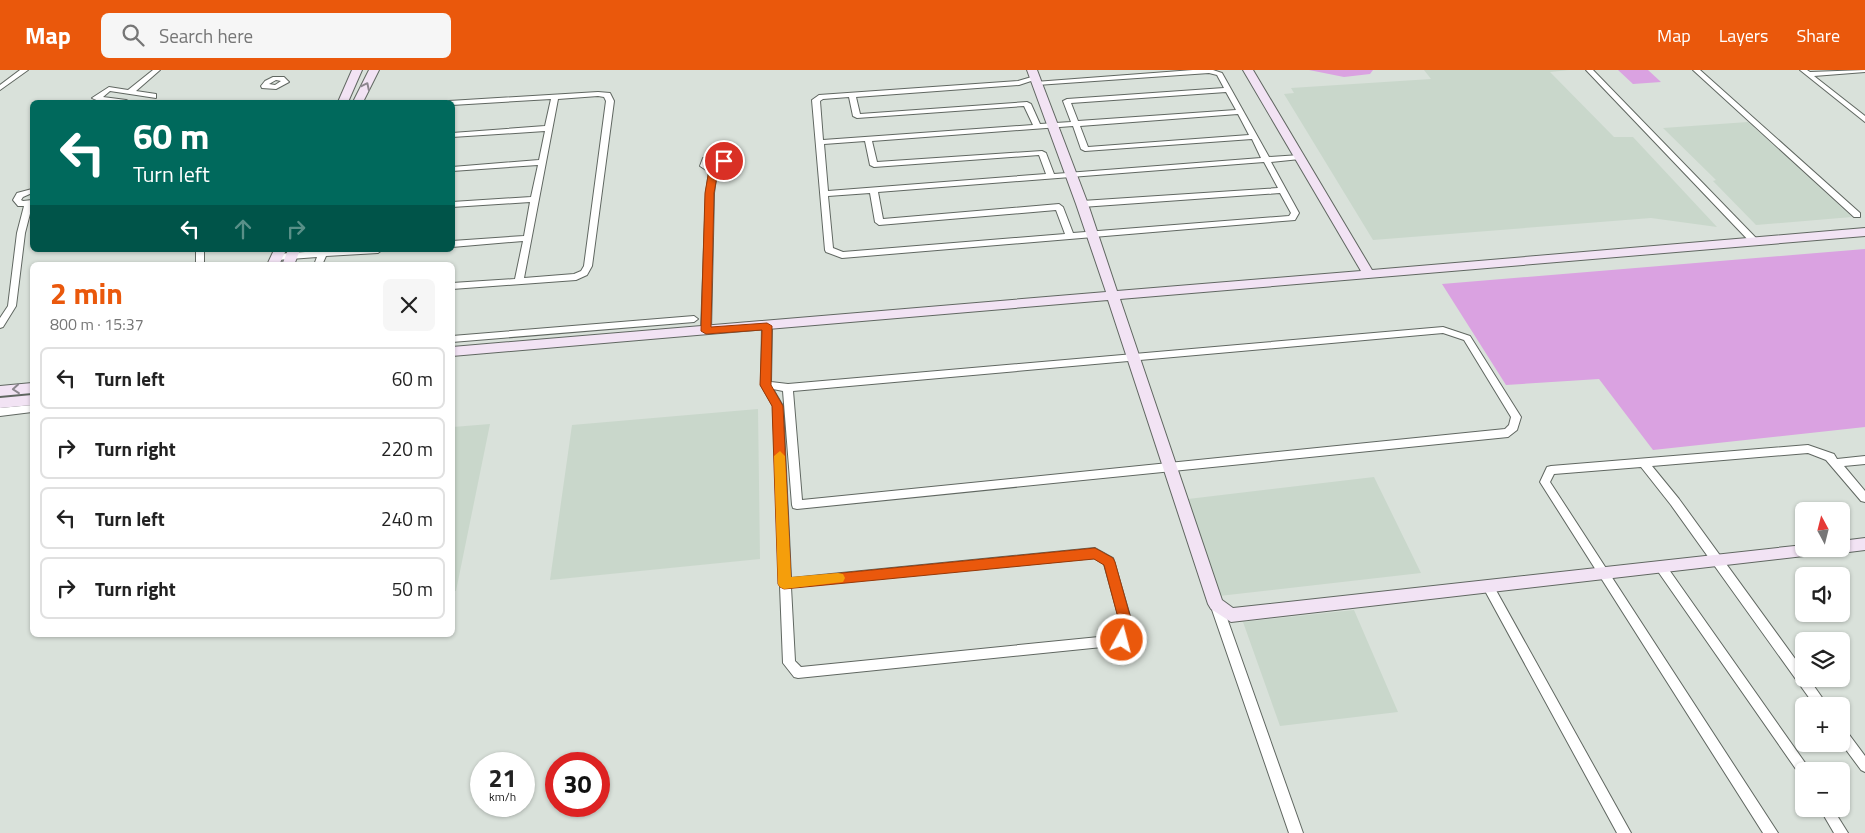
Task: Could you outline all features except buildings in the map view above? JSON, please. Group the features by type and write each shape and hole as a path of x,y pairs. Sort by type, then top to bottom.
{"street":[{"path":"0,88 25,70"},
{"path":"130,92 157,70"},
{"path":"280,78 289,70"},
{"path":"344,100 357,70"},
{"path":"359,100 374,70"},
{"path":"1209,70 1220,74 1295,213 1292,218 842,255 829,250 816,100 822,97 1019,84 1035,79 1209,70"},
{"path":"1248,70 1369,274"},
{"path":"1589,70 1755,242"},
{"path":"1696,70 1856,215"},
{"path":"1806,72 1865,70"},
{"path":"1806,72 1865,120"},
{"path":"1035,79 1082,204 1216,604 1296,833"},
{"path":"111,100 96,98 109,89 153,96 147,100"},
{"path":"1228,90 1067,101 1085,149 1254,137"},
{"path":"455,103 598,94 607,95 610,101 588,266 584,273 576,277 455,286"},
{"path":"852,95 857,116 1027,104 1038,126"},
{"path":"520,282 556,96"},
{"path":"820,142 1241,112"},
{"path":"455,135 549,128"},
{"path":"868,138 874,165 1042,152 1051,177"},
{"path":"824,194 1300,157"},
{"path":"455,169 542,162"},
{"path":"706,331 710,193 714,170"},
{"path":"874,190 879,222 1059,207 1070,236"},
{"path":"1082,204 1283,190"},
{"path":"0,324 12,306 21,233 30,203 21,204 17,200 20,195 30,192"},
{"path":"455,205 535,199"},
{"path":"455,352 1865,232"},
{"path":"455,244 527,238"},
{"path":"277,257 292,257 323,252"},
{"path":"455,339 694,319"},
{"path":"767,326 766,385 778,406 784,584 789,663 798,673 1122,640 1128,630 1109,562 1095,553 784,584"},
{"path":"766,385 788,388 1443,330 1467,338 1516,417 1514,427 1508,433 797,505 782,517"},
{"path":"0,391 30,388"},
{"path":"788,388 797,505"},
{"path":"0,403 30,400"},
{"path":"0,412 30,409"},
{"path":"1771,833 1545,482 1552,470 1808,449 1830,458 1865,498"},
{"path":"1834,463 1865,460"},
{"path":"1644,463 1675,502 1815,697"},
{"path":"1850,546 1865,544"},
{"path":"1216,604 1231,615 1795,552"},
{"path":"1661,567 1798,762"},
{"path":"1488,586 1624,833"},
{"path":"1850,745 1865,766"},
{"path":"1831,817 1842,833"}],"shaded area":[{"path":"1309,70 1373,70 1370,74 1344,77"},
{"path":"1424,70 1569,70 1550,72 1614,137 1633,137 1717,227 1651,218 1373,240 1284,94 1294,93 1291,88 1431,79"},
{"path":"1618,70 1648,70 1661,82 1633,84"},
{"path":"1748,122 1852,217 1756,225 1713,181 1716,180 1663,128"},
{"path":"1865,249 1865,427 1653,450 1599,379 1506,385 1442,284"},
{"path":"758,409 760,559 550,580 572,425"},
{"path":"490,424 456,591 455,591 455,427"},
{"path":"1374,477 1421,573 1219,596 1188,499"},
{"path":"1354,610 1398,712 1280,726 1243,622"}],"slow traffic":[{"path":"780,456 784,584 838,578"}],"route":[{"path":"724,161 723,167 714,170 710,193 706,331 767,326 766,385 778,406 784,584 1095,553 1109,562 1128,630 1122,640"}]}
